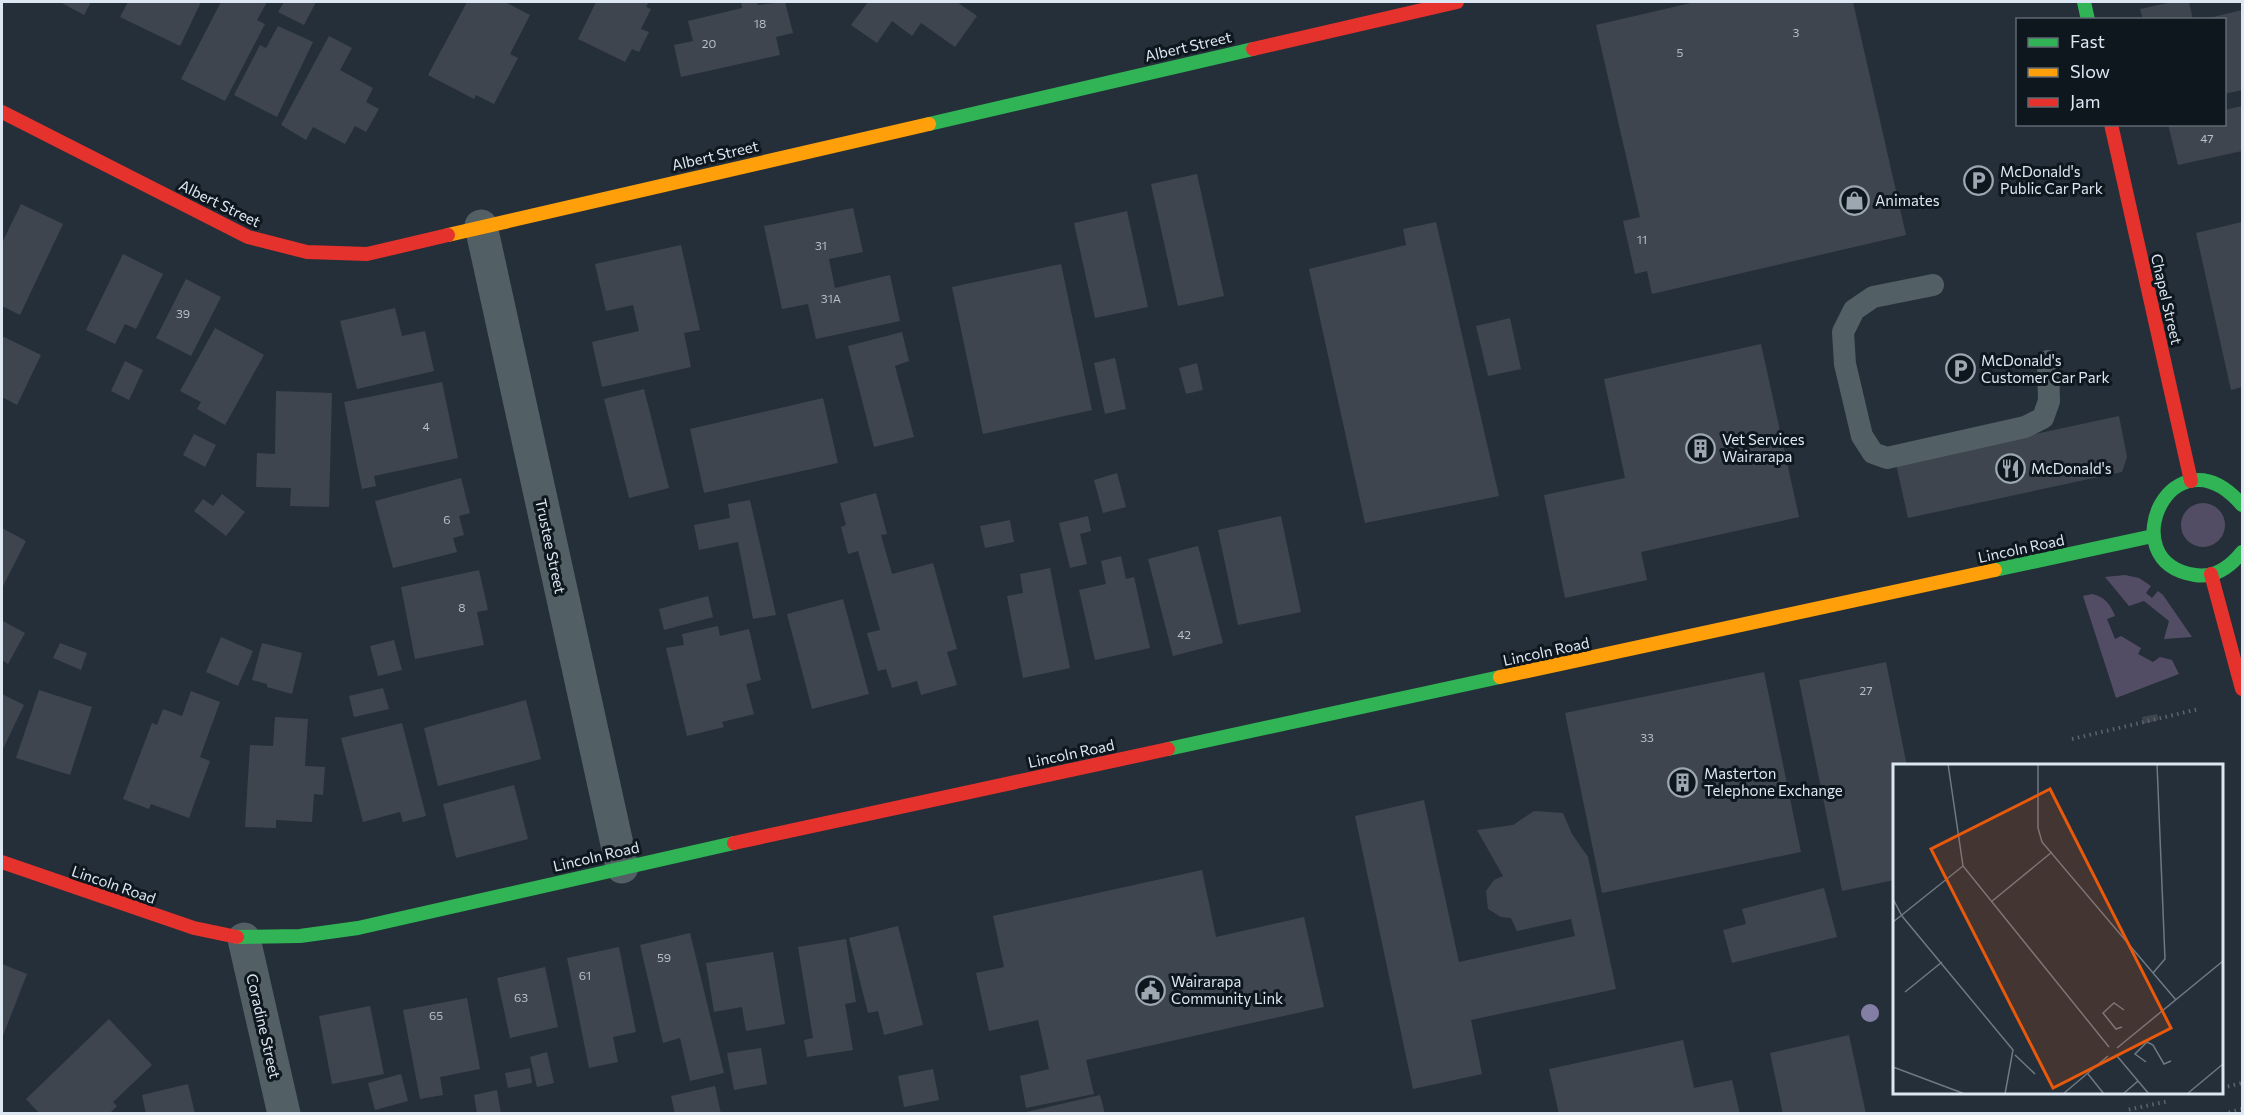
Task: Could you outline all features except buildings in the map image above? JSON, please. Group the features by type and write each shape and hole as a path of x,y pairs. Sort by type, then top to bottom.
{"main road":[{"name":"Albert Street","path":"2,112 248,237 307,252 367,254 1457,2"},
{"path":"2084,2 2088,18"},
{"name":"Chapel Street","path":"2111,126 2191,481"},
{"path":"2242,505 2237,496 2219,483 2201,479 2191,481 2170,490 2161,500 2154,517 2153,536 2162,557 2180,572 2201,577 2221,572 2242,552"},
{"name":"Lincoln Road","path":"2,862 194,928 244,939 300,936 358,928 622,867 2153,536"},
{"path":"2211,574 2242,688"}],"street":[{"name":"Trustee Street","path":"481,226 622,867"},
{"name":"Coradine Street","path":"244,939 284,1113"}],"lane":[{"path":"1933,285 1873,297 1854,310 1843,333 1845,364 1862,436 1873,453 1887,458 2025,427 2043,418 2049,401 2048,361"}],"path":[{"path":"2072,739 2199,709"},
{"path":"2223,1088 2242,1083"},
{"path":"2128,1113 2127,1110 2169,1101"},
{"path":"2223,1113 2242,1109"}],"shaded area":[{"path":"2203,503 2212,504 2219,509 2224,516 2224,534 2219,541 2212,546 2203,547 2194,546 2187,541 2182,534 2181,525 2182,516 2187,509 2194,504"},
{"path":"2125,575 2139,578 2151,586 2146,593 2152,598 2158,591 2163,595 2192,637 2164,639 2169,621 2144,601 2129,606 2105,577"},
{"path":"2092,594 2104,599 2113,612 2115,616 2107,619 2115,639 2121,636 2141,648 2138,654 2153,662 2160,657 2172,660 2179,674 2116,698 2083,596"}],"traffic: fast":[{"path":"2084,2 2088,18"},
{"path":"929,124 1253,49"},
{"path":"2242,505 2217,485 2193,480 2174,489 2160,505 2154,526 2156,547 2169,565 2195,575 2215,573 2242,552"},
{"path":"1995,570 2153,536"},
{"path":"1168,749 1500,677"},
{"path":"237,937 300,936 358,928 734,843"}],"traffic: slow":[{"path":"448,235 929,124"},
{"path":"1500,677 1995,570"}],"traffic: jam":[{"path":"1253,49 1457,2"},
{"path":"2,112 248,237 307,252 367,254 448,235"},
{"path":"2111,126 2191,481"},
{"path":"2211,574 2242,689"},
{"path":"734,843 1168,749"},
{"path":"2,862 194,928 237,937"}],"place":[{"name":"McDonald's Public Car Park","path":"1979,180"},
{"name":"Animates","path":"1854,200"},
{"name":"McDonald's Customer Car Park","path":"1960,369"},
{"name":"Vet Services Wairarapa","path":"1701,448"},
{"name":"McDonald's","path":"2010,468"},
{"name":"Masterton Telephone Exchange","path":"1683,782"},
{"name":"Wairarapa Community Link","path":"1150,990"}]}
